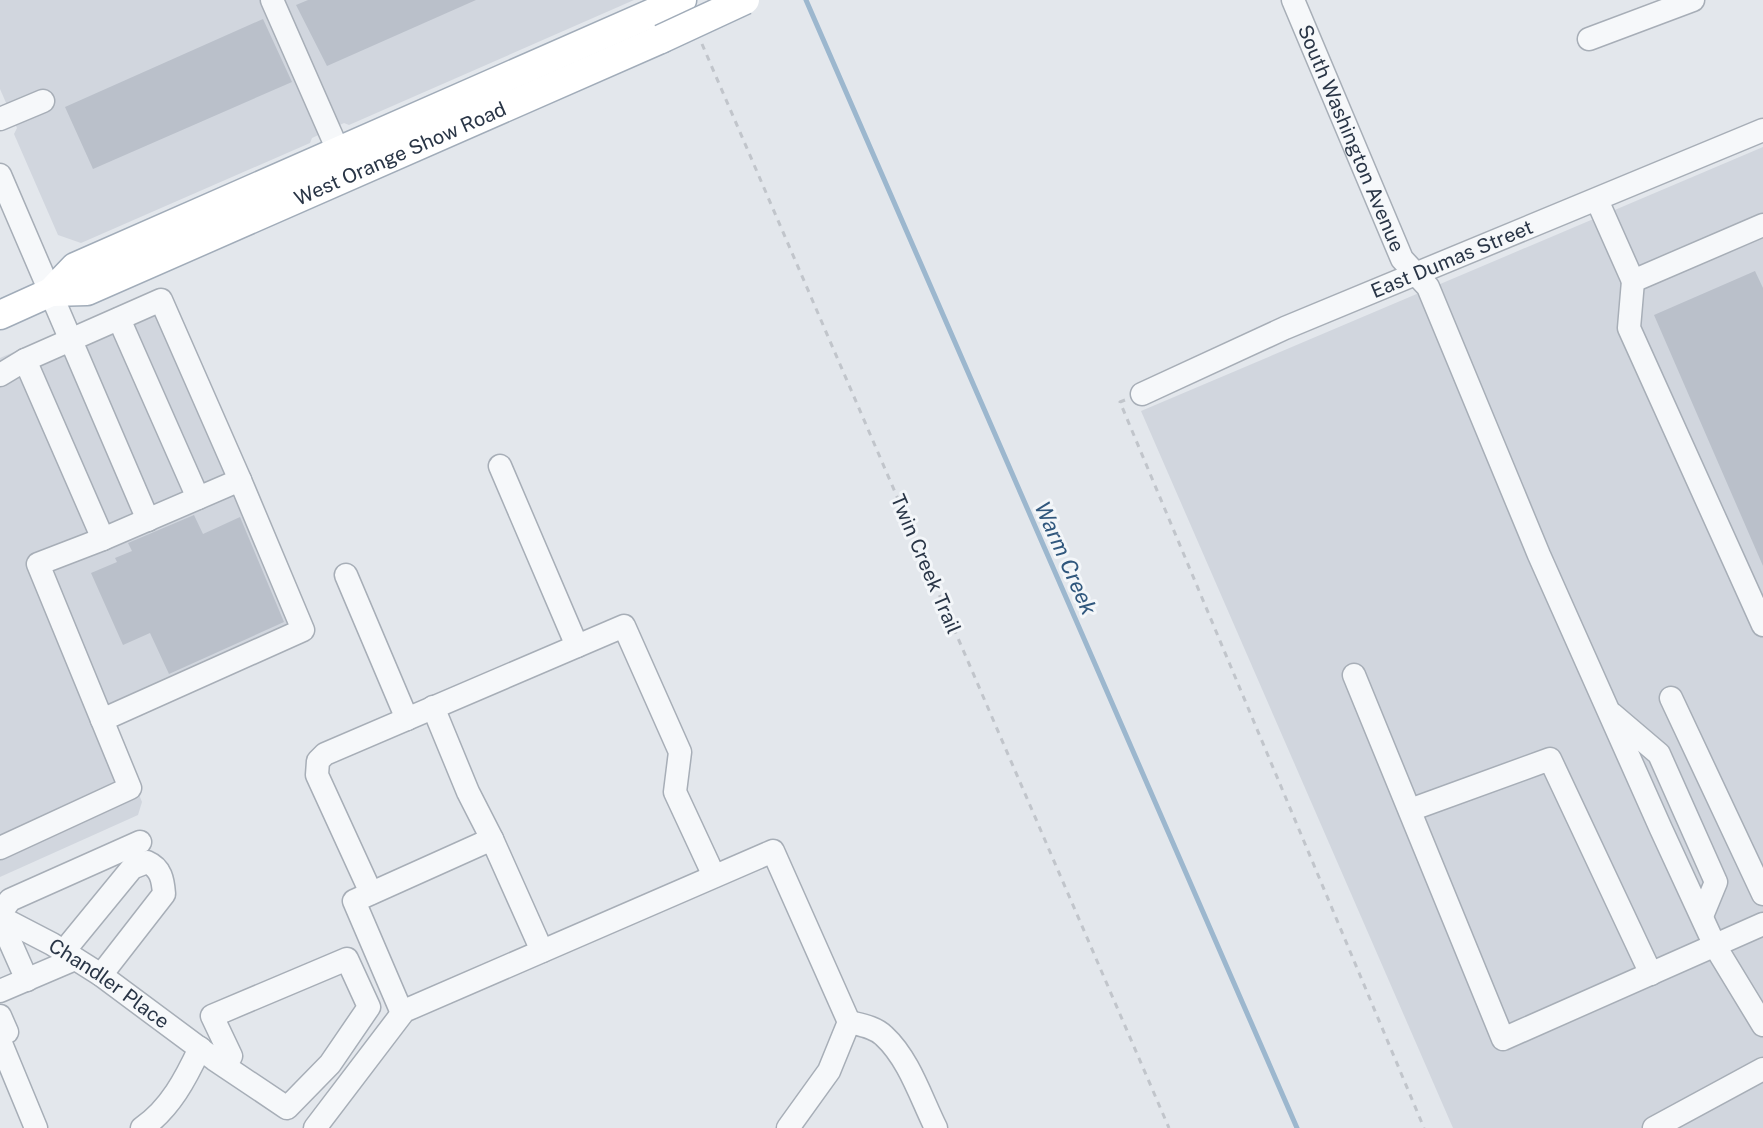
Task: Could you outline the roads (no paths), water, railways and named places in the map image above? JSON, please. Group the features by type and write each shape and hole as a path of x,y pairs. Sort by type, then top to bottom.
{"main road":[{"name":"West Orange Show Road","path":"0,315 51,292 75,267 344,164 682,0"},
{"name":"West Orange Show Road","path":"649,17 745,0"}],"street":[{"path":"272,0 344,164"},
{"name":"South Washington Avenue","path":"1293,0 1402,259 1428,287 1539,555 1715,946 1763,1025"},
{"path":"1589,39 1693,0"},
{"path":"0,119 43,101"},
{"name":"East Dumas Street","path":"1142,394 1285,328 1763,130"},
{"path":"0,175 148,520"},
{"path":"1597,200 1633,281 1629,328 1763,625"},
{"path":"1633,281 1763,225"},
{"path":"0,375 25,360 161,300 303,630 102,720"},
{"path":"119,319 198,498"},
{"path":"25,360 103,539"},
{"path":"500,466 577,646"},
{"path":"0,848 130,788 38,564 240,480"},
{"path":"346,575 407,719"},
{"path":"371,893 317,775 318,761 325,754 624,626 680,752 675,792 714,876"},
{"path":"1354,675 1503,1039 1763,924"},
{"path":"1671,698 1763,894"},
{"path":"433,707 468,792 542,951"},
{"path":"1410,810 1550,759 1651,974"},
{"path":"402,1013 354,901 492,839"},
{"path":"27,980 0,917 3,907 10,900 140,842"},
{"path":"315,1128 402,1013 773,851 849,1022 829,1071 788,1128"},
{"path":"0,991 27,980 69,955 132,868 147,862 153,864 160,872 164,894 101,975"},
{"name":"Chandler Place","path":"0,917 101,975 287,1108 309,1128"},
{"path":"142,1128 213,1058 231,1056 212,1016 347,959 369,1007 330,1064 287,1108"},
{"path":"0,1016 7,1032 0,1035"},
{"path":"849,1022 882,1034 903,1061 936,1128"},
{"path":"0,1041 36,1128"},
{"path":"1654,1128 1763,1069"}],"waterway":[{"name":"Warm Creek","path":"806,0 1297,1128"}]}
